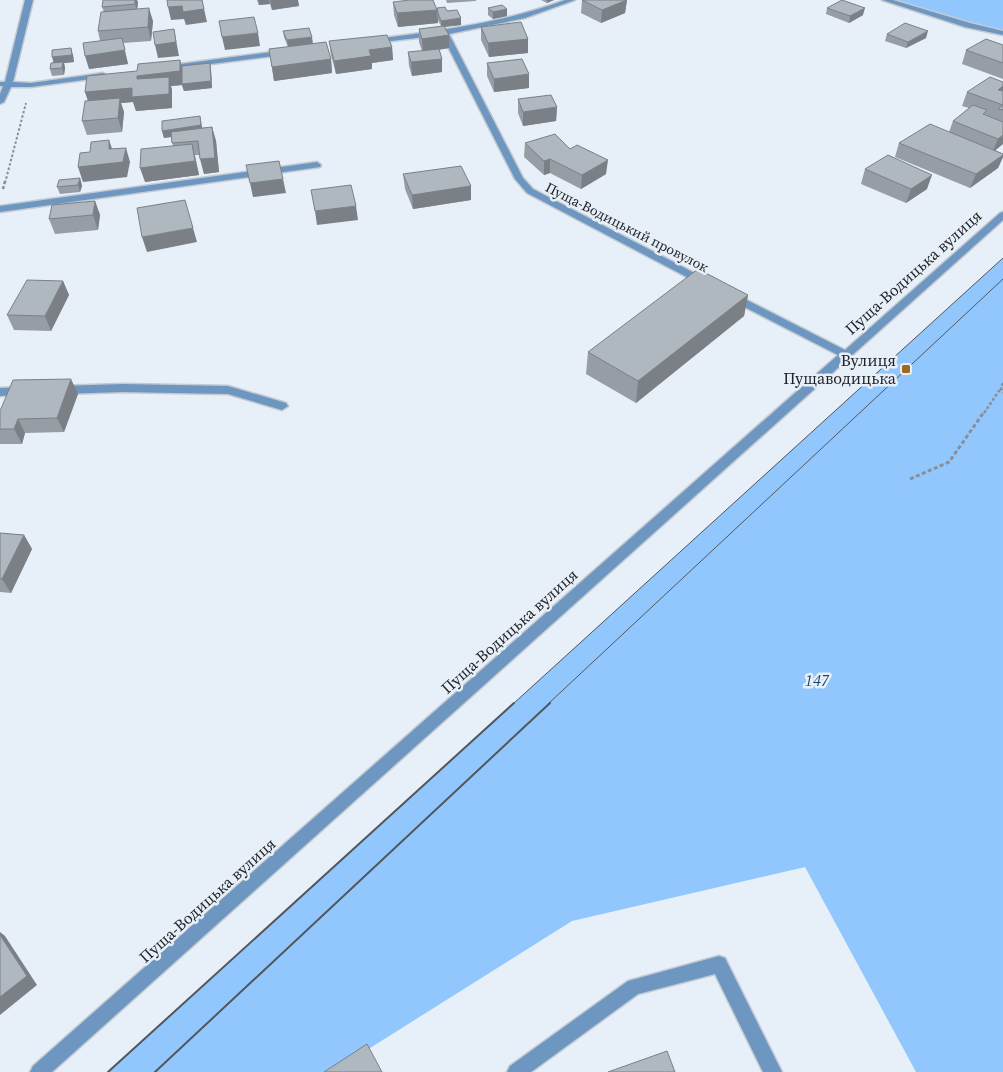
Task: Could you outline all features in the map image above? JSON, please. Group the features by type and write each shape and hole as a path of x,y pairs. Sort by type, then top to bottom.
{"street":[{"path":"0,102 29,0"},
{"path":"366,42 502,24 549,10 571,0"},
{"path":"886,0 968,25 1003,33"},
{"name":"Пуща-Водицький провулок","path":"445,32 519,179 530,191 846,355"},
{"path":"159,68 297,51"},
{"path":"4,84 31,84 110,75"},
{"path":"0,209 317,165"},
{"name":"Пуща-Водицька вулиця","path":"39,1072 1003,215"},
{"path":"0,392 123,388 228,390 282,406"},
{"path":"516,1072 634,987 719,964 773,1072"}],"path":[{"path":"0,102 27,101 2,193"},
{"path":"1003,383 1003,394"},
{"path":"910,479 950,462 1002,388"}],"green space":[{"path":"886,0 1003,0 1003,33"},
{"name":"147","path":"1003,258 1003,1072 916,1072 805,867 572,921 332,1072 108,1072"}],"building":[{"path":"103,0 135,0 135,4 102,7"},
{"path":"167,0 202,0 204,9 183,12 182,6 168,7"},
{"path":"433,0 437,10 397,13 393,2"},
{"path":"582,0 627,0 602,10"},
{"path":"842,0 865,8 850,16 827,8"},
{"path":"502,5 507,9 493,12 488,8"},
{"path":"445,7 447,11 457,10 461,18 441,21 437,8"},
{"path":"149,8 148,27 98,31 101,12"},
{"path":"254,17 258,33 222,37 219,21"},
{"path":"521,22 528,39 488,43 481,27"},
{"path":"905,23 928,31 908,42 887,34"},
{"path":"444,26 449,35 422,39 419,29"},
{"path":"309,28 312,37 287,40 283,31"},
{"path":"174,29 176,42 155,45 153,32"},
{"path":"387,35 392,47 369,50 371,56 334,61 329,41"},
{"path":"122,38 125,50 85,56 83,43"},
{"path":"986,39 1003,45 1003,63 966,50"},
{"path":"326,42 331,59 272,67 269,49"},
{"path":"71,48 72,55 52,57 52,50"},
{"path":"439,49 442,59 411,62 408,52"},
{"path":"522,59 529,74 494,79 487,63"},
{"path":"180,60 180,71 137,76 137,79 169,77 169,94 132,97 132,88 85,92 87,76 137,71 138,64"},
{"path":"63,62 62,68 50,69 51,63"},
{"path":"210,63 211,81 182,84 182,66"},
{"path":"990,77 1003,82 1003,86 998,90 1003,91 1003,105 967,92"},
{"path":"551,95 557,107 523,112 518,99"},
{"path":"120,98 118,118 82,121 85,101"},
{"path":"973,105 987,110 983,114 1003,122 1003,135 998,139 953,121"},
{"path":"200,116 201,125 162,131 162,121"},
{"path":"930,124 1003,155 976,174 899,143"},
{"path":"212,127 215,158 200,159 198,141 172,143 171,132"},
{"path":"555,134 570,149 577,145 608,160 582,175 550,159 544,161 525,143"},
{"path":"109,140 109,149 126,148 123,162 78,167 80,153 90,152 91,142"},
{"path":"192,144 195,161 140,168 141,149"},
{"path":"888,155 932,175 911,189 865,169"},
{"path":"279,161 283,179 250,183 246,165"},
{"path":"461,166 471,186 412,195 403,174"},
{"path":"80,178 78,185 57,187 59,180"},
{"path":"351,185 356,206 315,211 311,190"},
{"path":"185,200 193,228 142,237 137,208"},
{"path":"95,201 93,215 49,219 52,205"},
{"path":"698,269 748,295 638,381 588,352"},
{"path":"27,280 63,281 45,316 7,315"},
{"path":"71,379 57,418 18,419 14,429 0,429 0,411 13,380"},
{"path":"0,533 24,535 2,579 0,579"},
{"path":"0,935 27,976 0,997"},
{"path":"367,1044 382,1072 324,1072"},
{"path":"667,1051 675,1072 608,1072"}],"tram line":[{"path":"513,704 1003,258"},
{"path":"548,704 1003,279"},
{"path":"108,1072 514,703"},
{"path":"155,1072 550,703"}],"place":[{"name":"Вулиця Пущаводицька","path":"906,369"}]}
